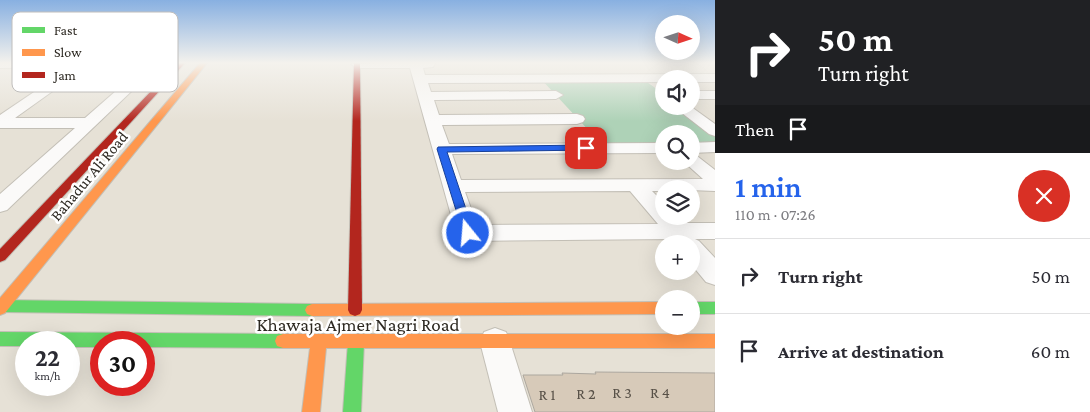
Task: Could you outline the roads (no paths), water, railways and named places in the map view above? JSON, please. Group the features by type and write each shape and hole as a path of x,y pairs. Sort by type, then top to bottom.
{"street":[{"name":"Bahadur Ali Road","path":"1,307 189,82"},
{"path":"355,310 357,82"},
{"path":"421,82 468,233 655,240"},
{"path":"544,82 605,148"},
{"path":"0,122 44,92"},
{"path":"0,205 123,92"},
{"name":"Bahadur Ali Road","path":"0,257 156,92"},
{"path":"425,96 556,95"},
{"path":"700,95 715,96"},
{"path":"692,115 715,131"},
{"path":"698,119 715,118"},
{"path":"433,120 584,126"},
{"path":"0,122 88,123"},
{"path":"442,149 655,148"},
{"path":"700,148 715,148"},
{"path":"700,167 715,179"},
{"path":"635,185 681,235"},
{"path":"453,186 715,185"},
{"path":"700,236 715,231"},
{"path":"700,257 715,275"},
{"name":"Khawaja Ajmer Nagri Road","path":"1,307 355,310 655,308"},
{"path":"700,308 715,308"},
{"name":"Khawaja Ajmer Nagri Road","path":"0,339 319,342 715,341"},
{"path":"311,412 319,342"},
{"path":"352,412 356,342"},
{"path":"495,342 515,412"}]}
